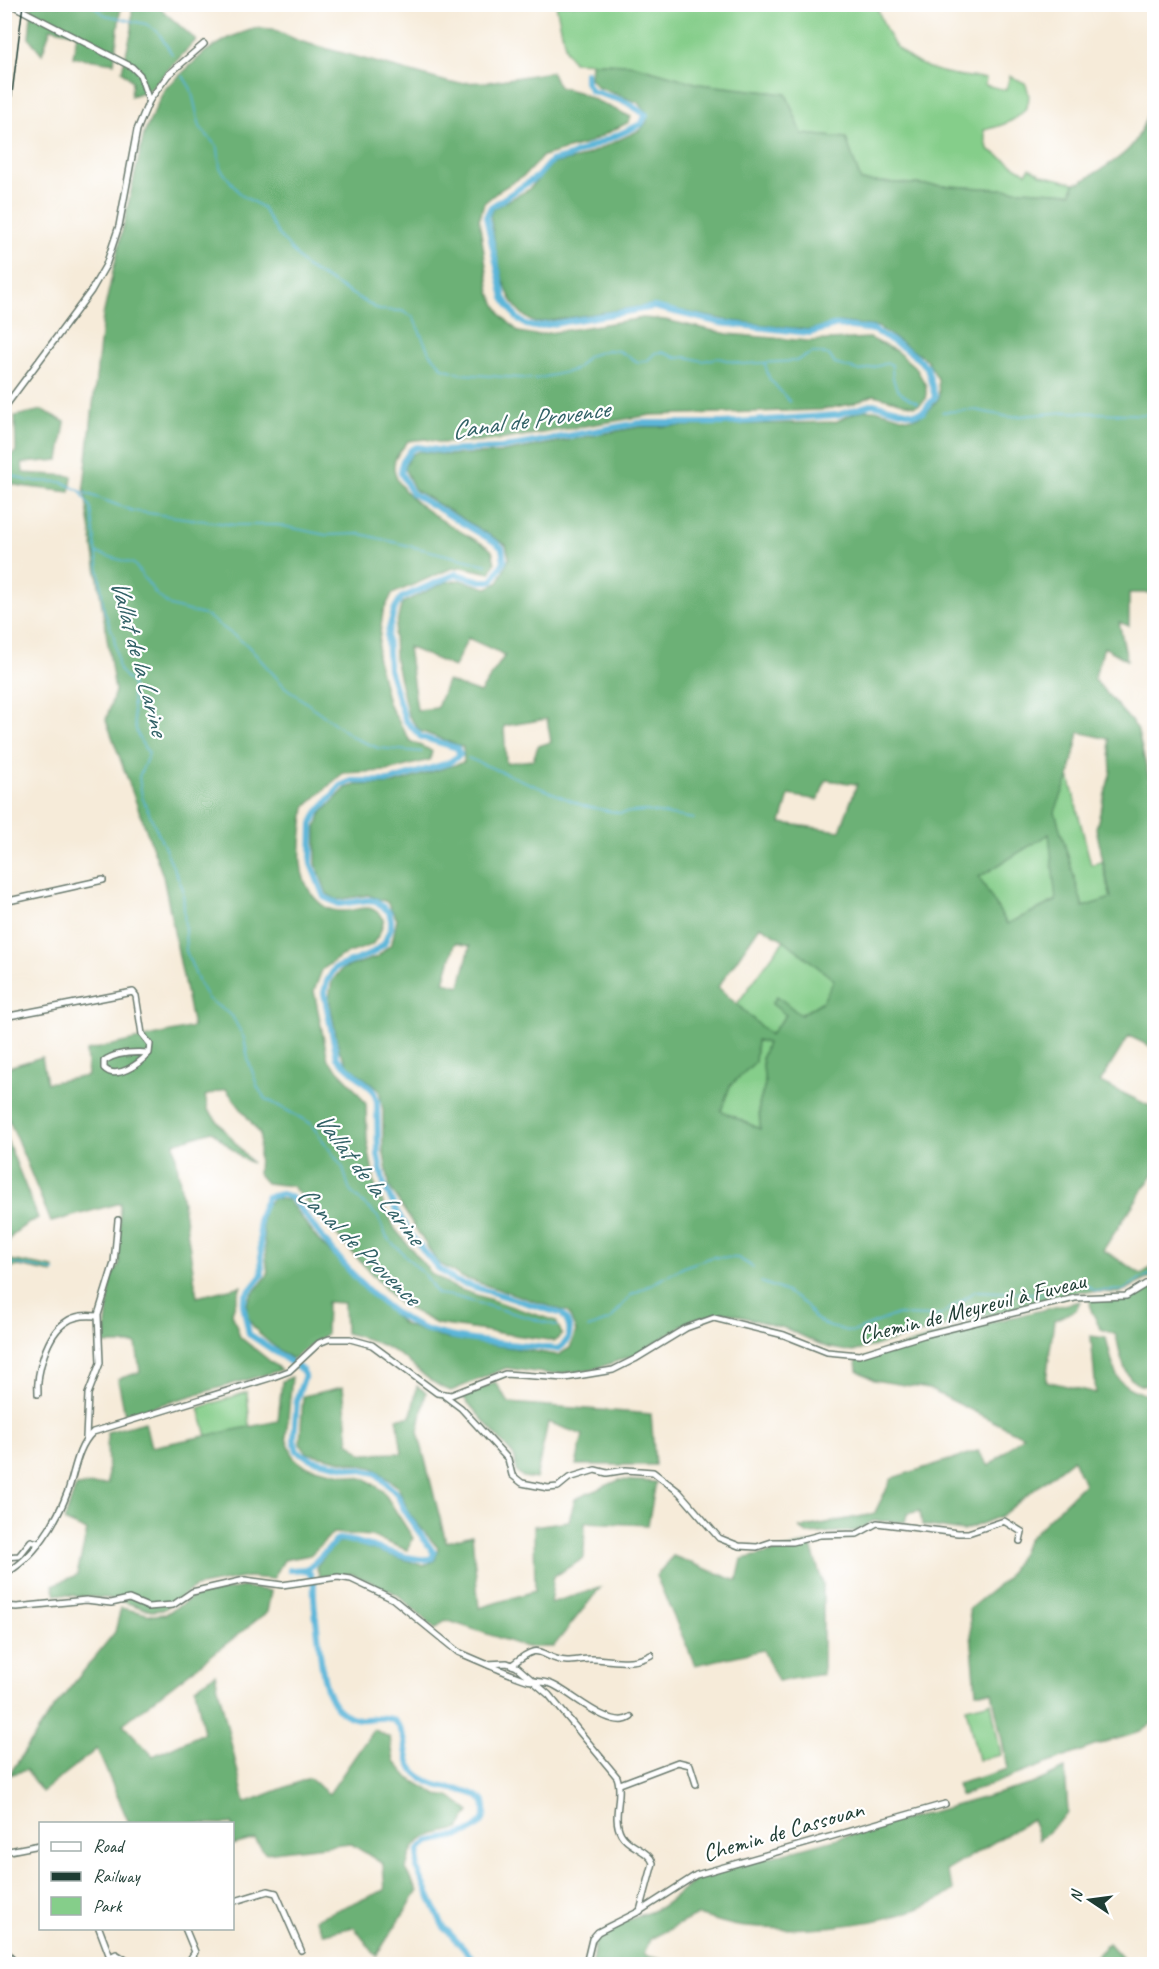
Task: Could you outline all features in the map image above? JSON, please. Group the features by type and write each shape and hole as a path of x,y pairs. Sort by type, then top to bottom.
{"street":[{"path":"10,4 132,67 140,75 149,101"},
{"path":"4,408 91,291 106,265 119,226 137,130 149,101 168,75 204,44"},
{"path":"4,902 103,880"},
{"path":"4,1017 133,992 136,996 142,1034 150,1044 149,1053 120,1074 111,1074 104,1068 104,1061 108,1058 136,1052 149,1053"},
{"path":"4,1574 24,1561 58,1513 86,1440 88,1394 100,1364 98,1316 114,1263 118,1220"},
{"name":"Chemin de Meyreuil à Fuveau","path":"444,1395 459,1393 484,1380 505,1374 565,1378 613,1370 686,1328 714,1318 784,1335 827,1352 859,1355 924,1335 1075,1298 1126,1296 1155,1280"},
{"path":"38,1394 39,1366 59,1328 73,1318 98,1316"},
{"path":"86,1440 93,1432 110,1425 174,1409 289,1371 319,1343 329,1339 362,1341 383,1351 461,1408 508,1459 512,1475 522,1483 548,1488 558,1487 569,1478 595,1470 607,1473 626,1470 653,1472 680,1492 719,1538 739,1546 757,1547 772,1542 793,1542 819,1535 857,1534 877,1524 968,1533 998,1521 1019,1528 1022,1532 1020,1541"},
{"path":"4,1557 19,1556 31,1541 38,1543"},
{"path":"4,1606 16,1607 86,1600 111,1603 129,1599 148,1607 173,1605 192,1592 245,1580 282,1585 338,1577 351,1579 383,1593 458,1652 530,1681 549,1683 583,1705 617,1720 631,1717"},
{"path":"486,1664 512,1665 533,1651 541,1650 567,1661 591,1659 638,1661 651,1654"},
{"path":"512,1665 549,1695 617,1777 620,1784 617,1825 629,1845 651,1858 653,1863 640,1911"},
{"path":"620,1784 678,1762 690,1764 696,1784"},
{"name":"Chemin de Cassouan","path":"586,1965 592,1939 598,1932 640,1911 696,1875 945,1804"},
{"path":"4,1852 39,1845"},
{"path":"234,1901 268,1891 276,1893 301,1950"},
{"path":"99,1930 110,1957 110,1965"},
{"path":"185,1930 195,1952 187,1965"},
{"path":"4,1947 15,1965"},
{"path":"110,1957 121,1955 132,1965"}],"green space":[{"path":"32,5 121,5 114,63 73,57 77,34 51,28 42,54 29,38"},
{"path":"132,5 156,5 196,40 149,90 131,96 132,81 122,71 132,29"},
{"path":"556,5 876,5 894,44 903,53 924,66 949,74 986,78 985,85 1006,90 1010,76 1025,83 1028,102 1025,110 1011,121 984,130 988,149 1026,173 1030,168 1042,175 1074,183 1072,193 860,181 846,138 802,134 786,94 699,84 629,64 573,62 566,51"},
{"path":"256,28 273,29 299,41 451,83 488,82 551,72 559,87 578,92 631,117 629,122 586,144 543,156 525,175 484,203 479,219 490,293 502,316 519,332 536,335 643,318 665,320 728,334 808,341 870,338 896,351 916,368 926,386 926,399 914,406 874,395 852,404 820,410 651,415 499,440 441,443 426,439 408,441 395,460 395,473 401,486 428,511 488,547 492,551 495,563 490,573 461,567 450,569 392,594 383,612 377,656 388,703 410,741 432,751 430,760 387,771 343,773 305,807 301,865 307,887 314,897 330,909 349,911 369,908 384,919 380,933 372,945 341,956 322,970 314,991 328,1060 352,1085 366,1104 367,1140 375,1185 395,1229 432,1274 455,1288 556,1321 562,1334 555,1341 437,1324 398,1303 292,1186 266,1183 258,1174 260,1134 226,1089 205,1096 208,1110 252,1163 242,1158 212,1131 174,1143 197,1297 241,1286 232,1313 240,1337 281,1370 125,1415 118,1379 140,1372 136,1344 104,1344 111,1278 119,1266 120,1203 51,1222 5,1110 5,1068 42,1057 47,1083 88,1076 86,1051 193,1027 163,876 106,720 115,691 84,486 103,316 144,134 164,90 206,51 231,37"},
{"path":"591,63 629,64 699,84 786,94 802,134 846,138 861,181 1072,193 1074,183 1081,182 1098,172 1129,148 1142,128 1154,94 1154,593 1129,593 1129,626 1119,622 1127,660 1104,647 1094,679 1137,728 1154,799 1154,1048 1129,1036 1100,1082 1154,1108 1154,1173 1103,1250 1141,1274 1154,1266 1154,1276 1119,1293 1080,1291 852,1352 826,1347 787,1329 725,1312 693,1319 637,1354 592,1370 551,1374 506,1368 451,1391 432,1381 405,1359 384,1346 345,1333 344,1303 327,1302 326,1334 292,1359 267,1341 252,1325 248,1316 247,1306 250,1297 268,1274 262,1220 264,1207 274,1198 288,1200 318,1240 403,1324 439,1337 558,1355 570,1348 576,1331 568,1312 461,1277 437,1262 390,1188 383,1149 383,1110 379,1090 348,1065 339,1050 329,998 332,981 342,969 377,957 392,943 397,919 387,902 368,895 337,900 327,894 316,864 316,828 320,815 346,788 356,785 393,784 464,762 463,747 420,731 408,715 395,659 394,634 402,603 446,582 460,580 487,588 498,583 509,558 506,545 415,490 404,468 411,455 419,451 447,455 499,453 639,427 835,422 866,410 912,418 920,416 939,398 938,379 927,360 878,327 839,322 810,330 732,321 650,305 535,323 523,315 507,291 502,276 490,215 494,208 528,190 552,164 580,158 640,130 647,122 647,113 639,103 597,87 590,78","holes":["468,638 505,655 480,693 447,681 437,708 417,710 408,647 454,667","547,719 551,742 538,746 533,760 506,763 504,726","1079,732 1109,739 1111,771 1096,828 1111,898 1083,907 1055,812 1069,776","826,780 857,784 840,831 781,823 789,795 818,800","1049,834 1056,901 1007,924 979,877","760,926 784,940 834,980 823,1001 801,1015 777,996 772,1004 786,1015 770,1035 718,987","455,943 470,946 460,986 444,982","757,1040 767,1043 762,1057 765,1084 759,1105 760,1129 721,1111 730,1086 755,1062"]},
{"path":"42,410 65,422 59,460 22,463 23,473 72,476 70,492 5,482 5,458 16,452 15,416"},
{"path":"1069,776 1091,865 1102,861 1111,899 1083,907 1054,812"},
{"path":"1050,833 1057,900 1007,924 979,877"},
{"path":"784,940 834,980 823,1001 800,1015 777,996 786,1015 770,1035 737,1004"},
{"path":"757,1040 767,1043 762,1057 765,1084 759,1105 760,1129 721,1111 730,1086 755,1062"},
{"path":"5,1135 38,1218 14,1234 5,1251"},
{"path":"5,1259 54,1268 52,1273 19,1266 5,1269"},
{"path":"1154,1285 1154,1384 1144,1386 1136,1384 1130,1378 1122,1361 1116,1335 1101,1329 1091,1310 1090,1299 1129,1299"},
{"path":"1080,1301 1076,1310 1054,1320 1046,1381 1096,1393 1091,1336 1106,1338 1118,1378 1130,1388 1154,1397 1154,1722 1140,1732 1094,1746 960,1796 957,1784 1008,1769 992,1692 976,1692 969,1609 1006,1579 1029,1538 1084,1484 1073,1459 1001,1516 963,1531 922,1525 920,1511 907,1514 905,1522 873,1521 856,1531 808,1534 800,1528 874,1514 892,1478 978,1451 989,1466 1023,1436 929,1389 874,1380 857,1370 856,1361 941,1334"},
{"path":"292,1377 286,1438 294,1458 305,1466 366,1479 383,1491 413,1538 407,1550 371,1536 333,1533 310,1555 284,1560 273,1579 248,1577 195,1587 163,1610 151,1611 115,1599 56,1594 53,1585 77,1575 87,1531 64,1521 76,1486 108,1484 107,1432 145,1422 151,1447 278,1421 282,1381"},
{"path":"495,1382 509,1403 651,1414 655,1465 576,1465 583,1435 548,1422 536,1479 523,1477 516,1471 514,1456 463,1397"},
{"path":"417,1386 426,1392 418,1432 446,1542 472,1535 479,1608 535,1591 534,1526 569,1521 575,1499 619,1480 656,1482 648,1525 585,1522 584,1558 554,1576 550,1603 600,1588 553,1647 526,1647 446,1620 435,1629 397,1594 353,1574 320,1576 316,1567 335,1543 346,1541 424,1566 435,1560 438,1548 410,1515 398,1487 374,1468 307,1453 300,1444 303,1396 343,1387 349,1442 362,1454 402,1453 397,1418 411,1417"},
{"path":"247,1392 250,1427 207,1436 199,1408"},
{"path":"810,1543 823,1584 823,1674 778,1681 763,1650 695,1665 656,1576 673,1556 737,1581 742,1559"},
{"path":"243,1587 271,1591 267,1612 123,1724 153,1756 204,1733 195,1688 215,1674 245,1803 309,1778 329,1794 374,1729 390,1738 394,1761 410,1779 437,1795 451,1797 470,1812 459,1829 423,1839 412,1850 406,1871 418,1891 376,1956 354,1927 324,1934 315,1919 385,1890 383,1864 350,1843 265,1853 255,1839 234,1845 234,1822 129,1822 97,1749 42,1792 26,1770 9,1775 50,1713 115,1632 121,1608 152,1615 166,1614 194,1596"},
{"path":"991,1702 1001,1755 978,1760 966,1708"},
{"path":"1065,1769 1068,1813 1039,1840 1032,1819 946,1871 954,1890 910,1912 855,1924 797,1928 746,1927 697,1915 650,1939 644,1955 677,1964 593,1964 598,1939 605,1931 661,1907 698,1877 1032,1784"},
{"path":"1109,1943 1128,1964 1087,1964"}],"waterway":[{"path":"91,4 105,15 146,24 158,32 172,54"},
{"name":"Canal de Provence","path":"290,1570 308,1569 338,1539 414,1558 432,1558 434,1553 406,1514 397,1494 376,1473 313,1460 297,1451 294,1439 297,1398 305,1375 302,1370 249,1334 243,1304 246,1295 262,1275 259,1218 267,1197 282,1194 292,1198 353,1275 390,1309 409,1322 430,1331 461,1338 558,1349 566,1342 569,1333 568,1324 562,1314 455,1281 438,1268 413,1238 384,1185 378,1155 377,1101 373,1090 337,1058 324,993 327,981 335,968 371,954 384,944 391,927 391,920 389,912 376,901 339,904 324,897 311,864 312,824 316,814 342,785 352,781 389,781 448,763 460,755 457,748 421,737 405,720 389,669 387,636 395,608 401,598 456,574 481,581 492,581 504,561 502,548 496,543 412,493 401,473 402,463 411,450 417,447 444,451 501,448 639,423 723,423 837,415 873,404 914,414 923,412 935,397 927,367 910,352 874,330 837,325 809,333 721,323 654,307 535,327 526,325 517,318 504,298 486,217 491,207 538,176 551,161 568,157 641,124 646,115 626,102 591,91 586,82 586,73"},
{"path":"183,76 191,89 200,127 218,148 220,168 241,195 262,207 278,234 306,267 379,310 402,311 413,317 429,352 443,368 462,374 536,379 575,370 588,356 607,350 619,351 638,362 647,361 655,353 662,352 678,358 687,357 702,361 718,358 742,364 796,361 812,353 820,353 829,355 835,364 861,371 888,363 892,365 893,379 897,389 918,403"},
{"path":"765,364 769,378 790,402"},
{"path":"942,412 975,410 1009,417 1066,412 1154,415"},
{"name":"Vallat de la Larine","path":"4,472 28,481 62,482 80,491 91,508 104,610 114,637 119,670 132,684 136,729 143,746 149,753 139,777 142,797 183,889 186,951 208,999 232,1016 244,1038 248,1059 258,1088 266,1099 310,1123 343,1168 350,1191 378,1217 387,1238 425,1275 437,1294 453,1296 558,1326"},
{"path":"80,491 133,511 235,525 278,525 326,535 361,534 487,565"},
{"path":"97,553 134,564 156,594 170,606 207,616 247,645 285,687 354,738 378,748 422,752"},
{"path":"468,758 584,806 619,813 646,811 694,819"},
{"name":"Vallat de la Larine","path":"588,1328 610,1320 631,1295 686,1266 712,1257 738,1258 753,1267"},
{"path":"4,1262 55,1271"},
{"name":"Vallat de la Larine","path":"761,1282 787,1292 807,1306 814,1318 830,1327 853,1332 895,1315 939,1316 976,1291 1044,1294 1069,1281 1087,1285 1095,1291 1124,1290 1154,1273"},
{"name":"Canal de Provence","path":"304,1570 310,1573 314,1585 323,1673 330,1697 337,1707 346,1715 359,1719 385,1718 394,1721 405,1741 409,1762 419,1776 435,1785 466,1791 484,1802 485,1813 476,1828 457,1836 428,1842 419,1850 417,1869 443,1926 478,1964"}],"railway":[{"path":"4,159 23,4"}]}
